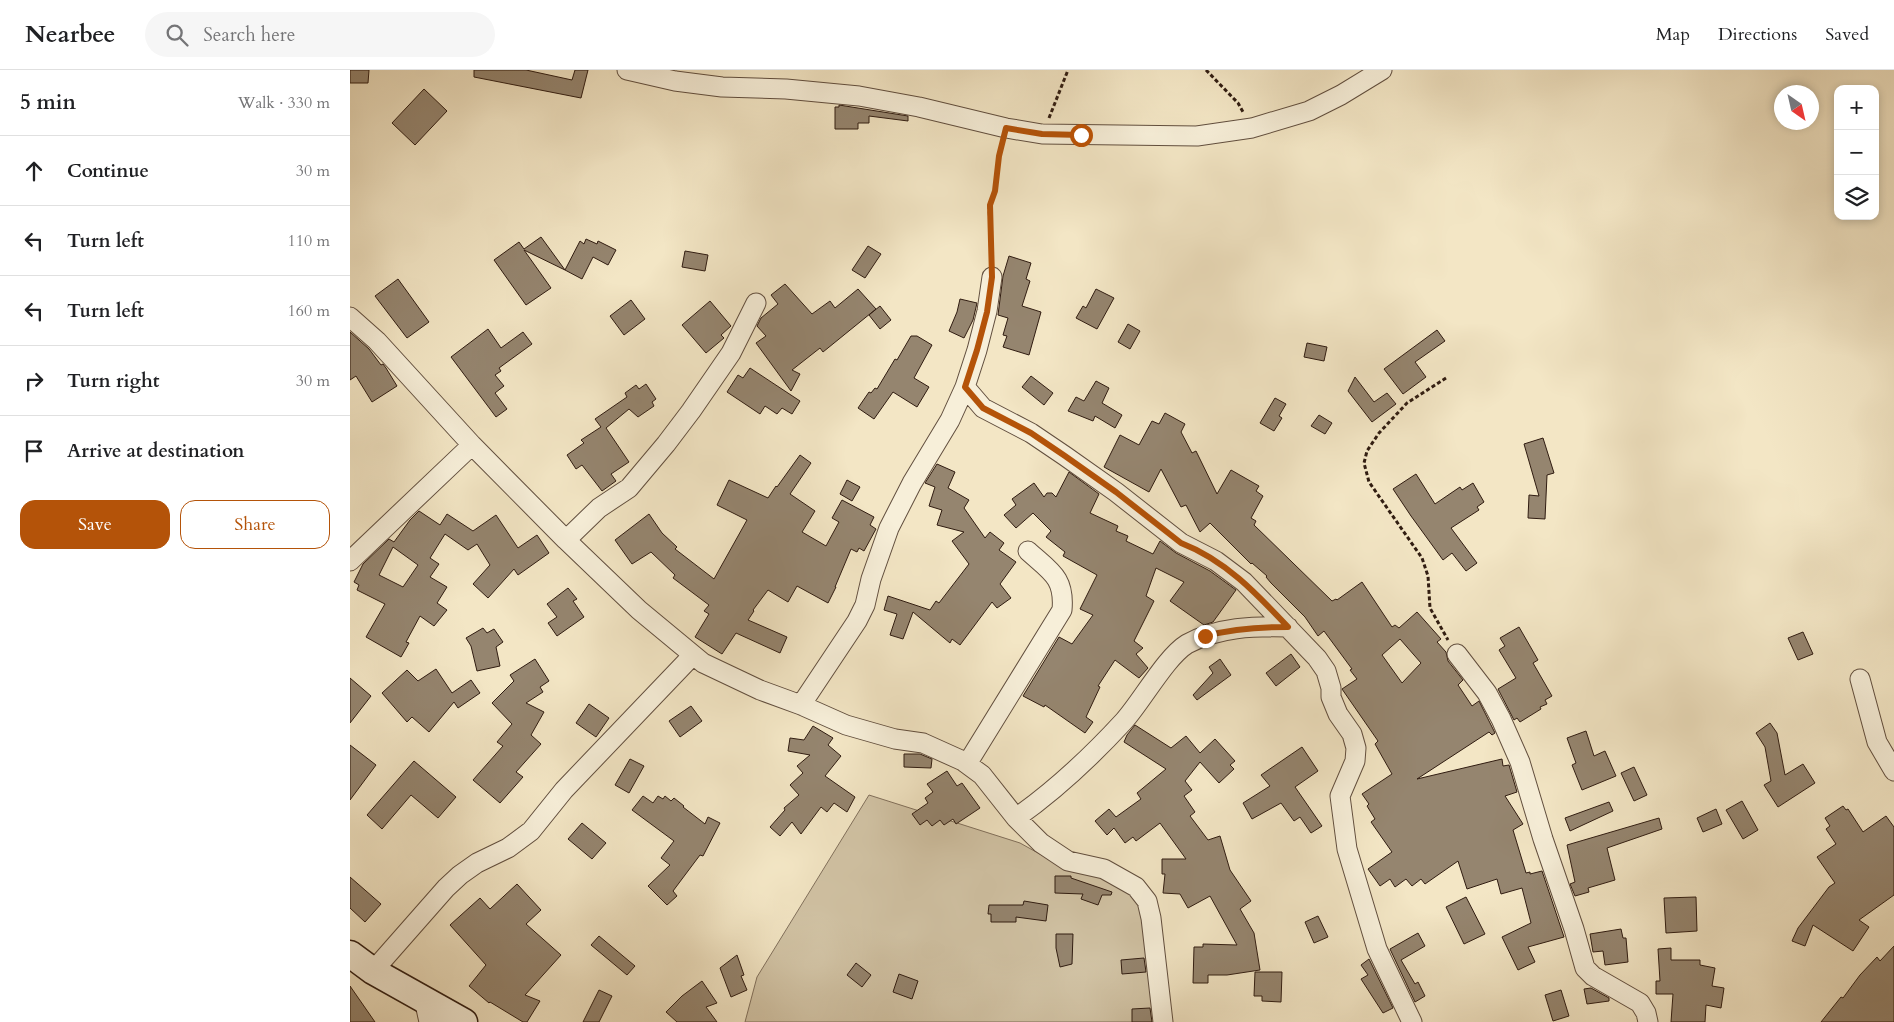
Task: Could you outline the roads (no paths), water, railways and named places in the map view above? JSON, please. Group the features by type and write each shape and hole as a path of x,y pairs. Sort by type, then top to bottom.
{"main road":[{"path":"350,954 426,1011 464,1022"}],"street":[{"path":"627,70 675,81 722,87 753,79 786,89 859,96 1042,134 1197,136 1252,128 1310,111 1341,96 1381,70"},
{"path":"801,705 857,621 865,605 871,579 889,528 912,483 950,420 965,387 987,312 992,277"},
{"path":"566,540 599,508 628,488 666,444 731,353 756,303"},
{"path":"350,317 377,341 472,445 566,540 638,610 703,663 760,690 801,705 846,725 895,739 923,743 950,754 982,775 1016,818 1041,843 1068,860 1104,868 1136,887 1147,901 1151,918 1163,1022"},
{"path":"965,387 983,408 1031,433 1116,492 1181,543 1216,561 1244,582 1318,658 1326,671 1331,688 1330,697 1338,714 1352,734 1356,748 1355,761 1340,796 1347,849 1377,949 1412,1022"},
{"path":"350,561 472,445"},
{"path":"967,764 1062,610 1063,594 1059,580 1028,551"},
{"path":"1016,818 1048,795 1082,764 1124,720 1172,657 1186,645 1205,636 1231,629 1258,626 1288,627"},
{"path":"1457,654 1487,694 1501,719 1520,762 1585,968 1594,976 1640,1003 1646,1013 1648,1022"},
{"path":"373,971 453,882 477,863 508,848 532,831 564,790 693,655"},
{"path":"1860,679 1877,742 1894,771"}]}
